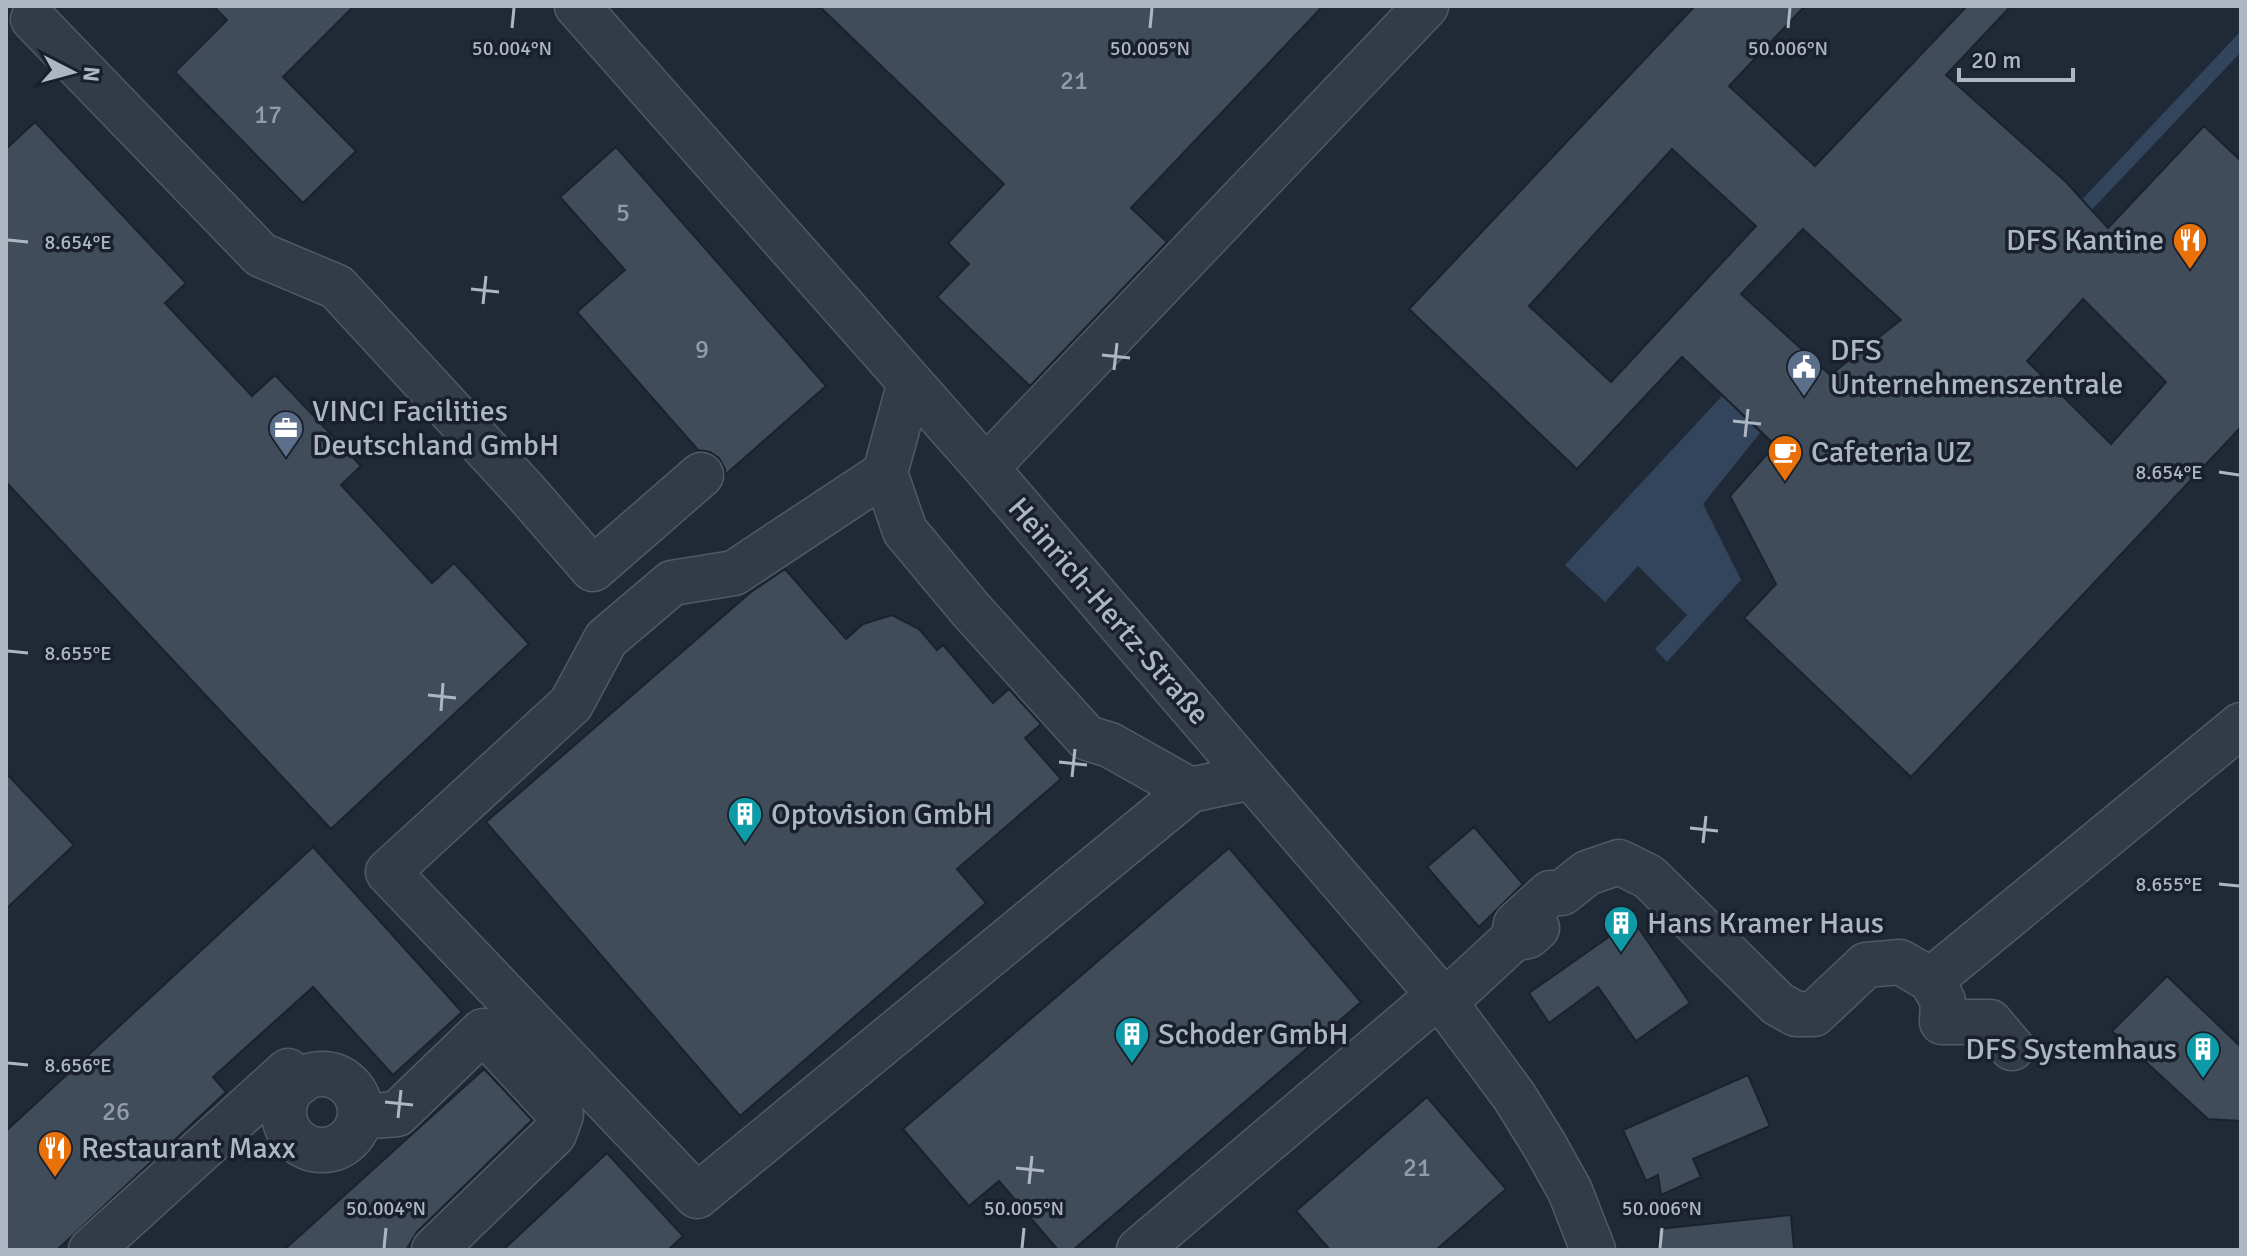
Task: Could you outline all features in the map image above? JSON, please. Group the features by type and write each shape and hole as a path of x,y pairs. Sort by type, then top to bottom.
{"street":[{"name":"Heinrich-Hertz-Straße","path":"577,6 986,468 1442,998 1514,1096 1545,1146 1570,1191 1593,1250"},
{"path":"986,468 1426,6"},
{"path":"28,24 261,255 337,287 593,569 701,475"},
{"path":"910,382 885,473 905,531 971,610 1087,738 1110,745 1190,790"},
{"path":"885,473 734,573 672,583 606,639 571,704 388,872 697,1196 1190,790 1252,777"},
{"path":"1931,980 2241,725"},
{"path":"1139,1250 1513,939 1516,924 1550,893 1562,893 1587,873 1619,862 1649,877 1778,1004 1796,1014 1814,1014 1866,965 1900,962 1931,980 1943,1001 1942,1022 1990,1022 2012,1048"},
{"path":"360,1117 397,1114 483,1031 561,1115 554,1134 434,1250"},
{"path":"91,1250 288,1071 299,1083"},
{"path":"318,1075 338,1078 356,1094 360,1117 349,1139 339,1147 322,1150 304,1145 288,1129 285,1106 299,1083 318,1075"}],"water":[{"path":"2241,31 2241,52 2069,234 2059,224"},
{"path":"1722,396 1760,433 1703,504 1741,580 1667,662 1655,649 1687,615 1638,566 1605,602 1565,565"}],"building":[{"path":"213,6 354,6 283,77 356,151 303,203 175,72 227,20"},
{"path":"819,6 1323,6 1131,208 1167,242 1030,386 937,297 969,264 948,243 1004,184"},
{"name":"DFS Unternehmenszentrale","path":"1695,6 1805,6 1729,86 1815,166 1967,6 2011,6 1946,75 2066,182 2108,228 2204,126 2241,161 2241,427 1911,777 1744,618 1776,584 1730,496 1775,445 1682,357 1577,469 1409,309","holes":["1672,149 1756,226 1611,382 1529,306","1803,229 1901,320 1830,375 1741,294","2083,299 2166,382 2111,444 2027,361"]},
{"path":"35,122 186,283 165,303 252,396 275,375 361,466 341,485 432,583 454,563 529,644 331,829 6,482 6,149"},
{"path":"616,147 826,386 725,475 719,458 710,452 698,450 577,312 625,270 560,197"},
{"name":"Optovision GmbH","path":"785,569 846,639 863,624 892,615 919,629 937,650 943,645 993,703 1009,689 1041,724 1025,738 1061,779 957,869 986,903 740,1116 486,822 751,592"},
{"path":"6,773 74,845 6,909"},
{"path":"1474,827 1523,884 1479,927 1427,867"},
{"path":"313,847 462,1012 393,1075 313,987 213,1077 226,1092 57,1250 6,1250 6,1131"},
{"name":"Schoder GmbH","path":"1229,848 1361,1002 1073,1250 1058,1250 999,1181 969,1206 903,1129"},
{"name":"Hans Kramer Haus","path":"1633,920 1690,1003 1636,1041 1598,987 1549,1023 1529,993"},
{"name":"DFS Systemhaus","path":"2167,976 2241,1047 2241,1121 2208,1119 2112,1031"},
{"path":"484,1069 532,1120 417,1232 406,1250 284,1250"},
{"path":"1748,1075 1770,1126 1693,1159 1701,1177 1661,1195 1658,1175 1646,1181 1623,1130"},
{"path":"1427,1097 1506,1189 1436,1250 1330,1250 1296,1211"},
{"path":"607,1153 683,1236 668,1250 503,1250"},
{"path":"1791,1215 1794,1250 1659,1250 1658,1229"}],"place":[{"name":"DFS Kantine","path":"2190,271"},
{"name":"DFS Unternehmenszentrale","path":"1804,398"},
{"name":"VINCI Facilities Deutschland GmbH","path":"286,459"},
{"name":"Cafeteria UZ","path":"1785,483"},
{"name":"Optovision GmbH","path":"745,845"},
{"name":"Hans Kramer Haus","path":"1621,954"},
{"name":"Schoder GmbH","path":"1132,1065"},
{"name":"DFS Systemhaus","path":"2203,1080"},
{"name":"Restaurant Maxx","path":"55,1179"}]}
